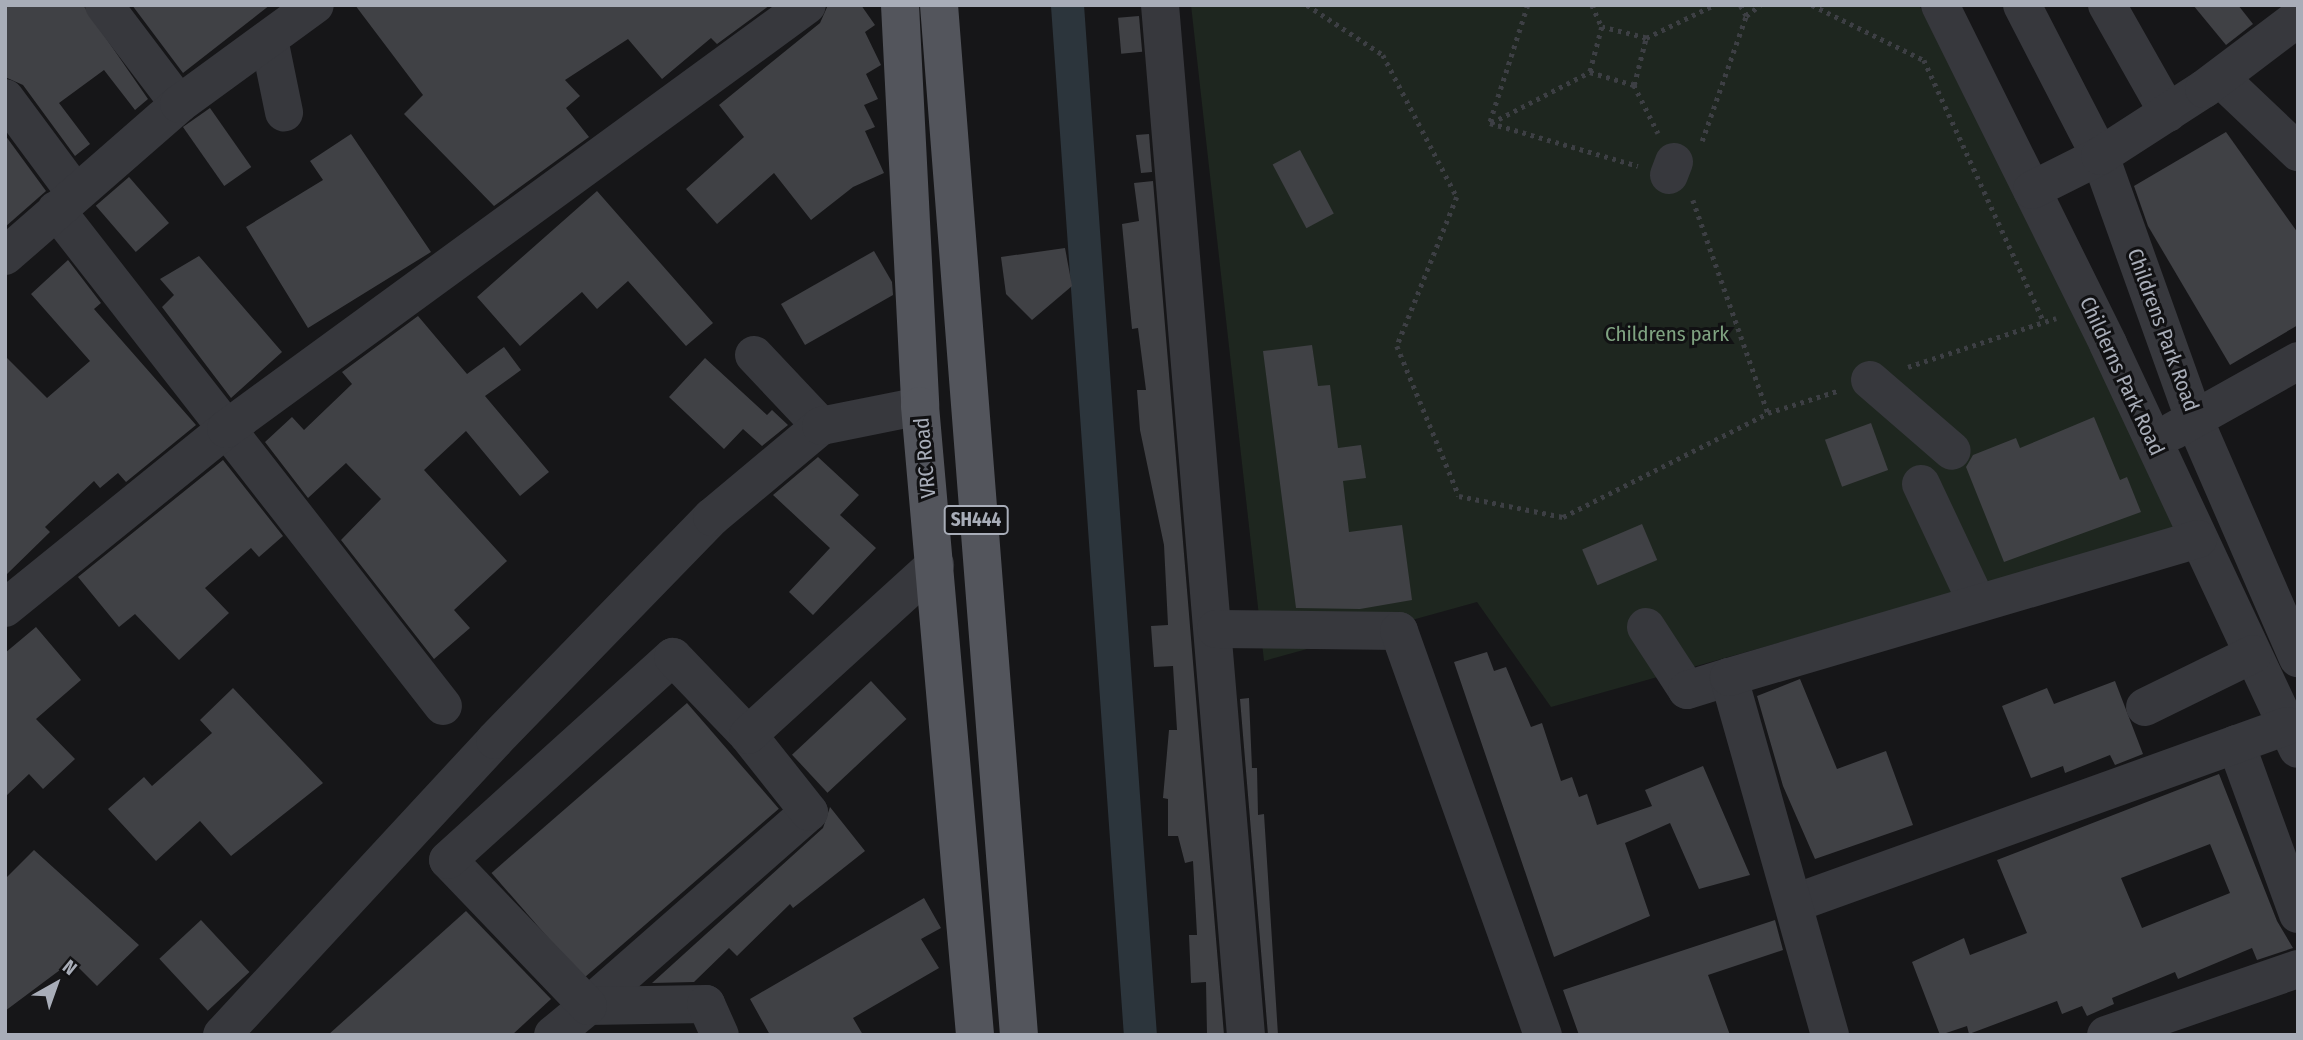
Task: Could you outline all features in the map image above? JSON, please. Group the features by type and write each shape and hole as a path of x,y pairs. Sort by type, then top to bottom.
{"main road":[{"name":"VRC Road","path":"900,5 920,406 975,1035"},
{"name":"SH444","path":"939,5 1018,1035"}],"street":[{"path":"104,5 179,104"},
{"path":"5,256 179,104 315,5"},
{"path":"5,608 226,429 807,5"},
{"path":"1160,5 1216,629 1246,1035"},
{"name":"Childerns Park Road","path":"1940,5 2090,306 2292,737"},
{"name":"Childrens Park Road","path":"2022,5 2100,156 2194,419 2298,658"},
{"path":"2107,5 2168,113"},
{"path":"2032,190 2100,156 2168,113 2220,78 2298,18"},
{"path":"269,39 284,112"},
{"path":"2220,78 2298,152"},
{"path":"5,98 66,202 226,429 443,706"},
{"path":"754,355 821,426"},
{"path":"2152,442 2298,361"},
{"path":"1870,380 1952,451"},
{"path":"222,1035 495,740 712,517 821,426 920,406"},
{"path":"1921,484 1977,603"},
{"path":"1646,627 1687,690 2198,539"},
{"path":"748,735 935,565"},
{"path":"1216,629 1399,631 1544,1035"},
{"path":"2146,707 2253,654"},
{"path":"553,1035 588,1006 809,812 748,735 673,657 448,860 588,1006 706,1004 720,1035"},
{"path":"1729,677 1796,903 1830,1035"},
{"path":"1796,903 2236,744 2292,737"},
{"path":"2236,744 2298,914"},
{"path":"2106,1035 2298,970"}],"path":[{"path":"1307,5 1383,55 1457,197 1396,346 1459,496 1563,517 1768,414 2090,306"},
{"path":"1490,123 1528,5"},
{"path":"1590,72 1602,27 1591,5"},
{"path":"1602,27 1646,38 1714,5"},
{"path":"1740,5 1746,16"},
{"path":"1490,123 1672,169 1692,170 1746,16 1760,5"},
{"path":"1812,5 1924,60 2044,323"},
{"path":"1646,38 1634,85 1672,169 1674,187 1688,188 1768,414"},
{"path":"1490,123 1590,72 1634,85"}],"green space":[{"name":"Childrens park","path":"1191,5 1919,5 2187,528 1551,707 1477,602 1264,661"}],"building":[{"path":"5,5 83,5 148,99 135,110 104,70 59,103 90,144 75,156 23,85 5,77"},
{"path":"132,5 270,5 183,73"},
{"path":"355,5 770,5 717,44 711,38 662,79 628,39 565,80 580,96 566,108 589,137 494,206 404,114 423,95"},
{"path":"828,5 861,5 875,25 865,32 881,65 866,74 878,99 864,105 875,127 865,131 884,173 853,187 811,220 774,173 717,224 686,189 744,137 719,105 820,23"},
{"path":"2193,5 2238,5 2253,24 2226,45"},
{"path":"1139,16 1142,52 1121,54 1118,18"},
{"path":"210,108 251,167 224,186 183,127"},
{"path":"2226,132 2298,233 2298,325 2230,365 2148,226 2134,186"},
{"path":"351,134 431,252 308,328 246,227 323,180 310,161"},
{"path":"1149,134 1152,172 1141,173 1136,135"},
{"path":"5,135 46,191 5,227"},
{"path":"1300,150 1334,214 1306,228 1273,165"},
{"path":"129,177 169,223 136,252 96,206"},
{"path":"1153,181 1224,1035 1207,1035 1206,982 1191,983 1189,935 1197,935 1193,861 1185,863 1178,836 1168,836 1168,799 1163,798 1169,730 1177,730 1173,666 1154,667 1151,626 1168,625 1164,545 1140,430 1137,390 1146,390 1138,328 1132,329 1122,224 1139,221 1134,183"},
{"path":"597,191 713,323 686,346 628,281 597,309 582,292 520,346 477,297"},
{"path":"1065,248 1072,286 1032,320 1006,294 1001,257"},
{"path":"874,251 892,282 893,295 805,345 781,304"},
{"path":"199,256 282,352 231,398 162,307 174,295 160,279"},
{"path":"68,260 101,303 94,309 196,425 126,482 118,473 100,488 94,481 45,527 50,532 5,576 5,356 47,398 90,361 31,294"},
{"path":"418,316 467,374 504,347 521,370 485,396 549,472 520,496 466,431 424,470 507,561 454,610 470,628 434,659 341,540 381,499 346,463 308,498 265,442 292,417 304,430 352,384 342,372"},
{"path":"1312,345 1318,386 1330,385 1338,448 1361,445 1366,478 1343,481 1349,532 1402,525 1412,600 1360,609 1296,608 1263,351"},
{"path":"705,358 767,415 772,410 788,425 762,446 743,429 724,449 669,397"},
{"path":"2094,417 2120,480 2127,477 2141,512 2004,562 1966,467 1973,455 2016,438 2020,448"},
{"path":"1871,423 1888,470 1842,487 1825,440"},
{"path":"818,457 859,495 840,515 876,548 813,615 789,592 830,548 773,495"},
{"path":"223,460 283,536 259,557 251,548 205,588 229,613 179,660 135,614 119,627 78,577"},
{"path":"1642,524 1657,560 1597,585 1582,549"},
{"path":"36,627 81,680 36,719 75,759 43,789 29,774 5,797 5,653"},
{"path":"1487,652 1494,671 1506,667 1531,727 1542,723 1561,781 1572,777 1579,797 1587,794 1597,825 1652,806 1645,790 1703,766 1750,875 1699,889 1670,823 1625,843 1650,916 1554,957 1454,662"},
{"path":"1800,679 1837,769 1886,751 1913,825 1815,859 1783,786 1757,696"},
{"path":"871,681 906,719 827,793 792,755"},
{"path":"2115,681 2143,754 2115,765 2110,755 2065,773 2063,766 2031,778 2002,706 2047,688 2054,704"},
{"path":"233,688 323,783 231,856 200,821 156,861 108,809 144,777 152,786 212,733 200,720"},
{"path":"1249,698 1252,768 1257,768 1258,815 1264,814 1278,1035 1268,1035 1240,699"},
{"path":"687,703 779,809 583,979 492,873"},
{"path":"2219,774 2277,921 2293,948 2257,960 2252,948 2178,979 2175,972 2112,998 2114,1004 2087,1016 2082,1006 2062,1014 2057,1001 1969,1034 1967,1026 1940,1035 1912,962 1964,938 1970,955 2027,933 1997,860","holes":["2210,844 2230,893 2142,928 2121,878"]},
{"path":"830,807 865,851 793,908 790,904 737,956 729,948 694,982 652,983 823,828"},
{"path":"34,850 139,945 97,986 72,961 5,1011 5,879"},
{"path":"924,898 941,928 921,939 939,968 853,1018 863,1035 770,1035 750,999"},
{"path":"466,911 551,999 512,1035 328,1035"},
{"path":"201,920 249,972 208,1011 159,959"},
{"path":"1775,920 1783,950 1708,975 1730,1035 1579,1035 1563,990"}],"waterway":[{"path":"1067,5 1140,1035"}]}
